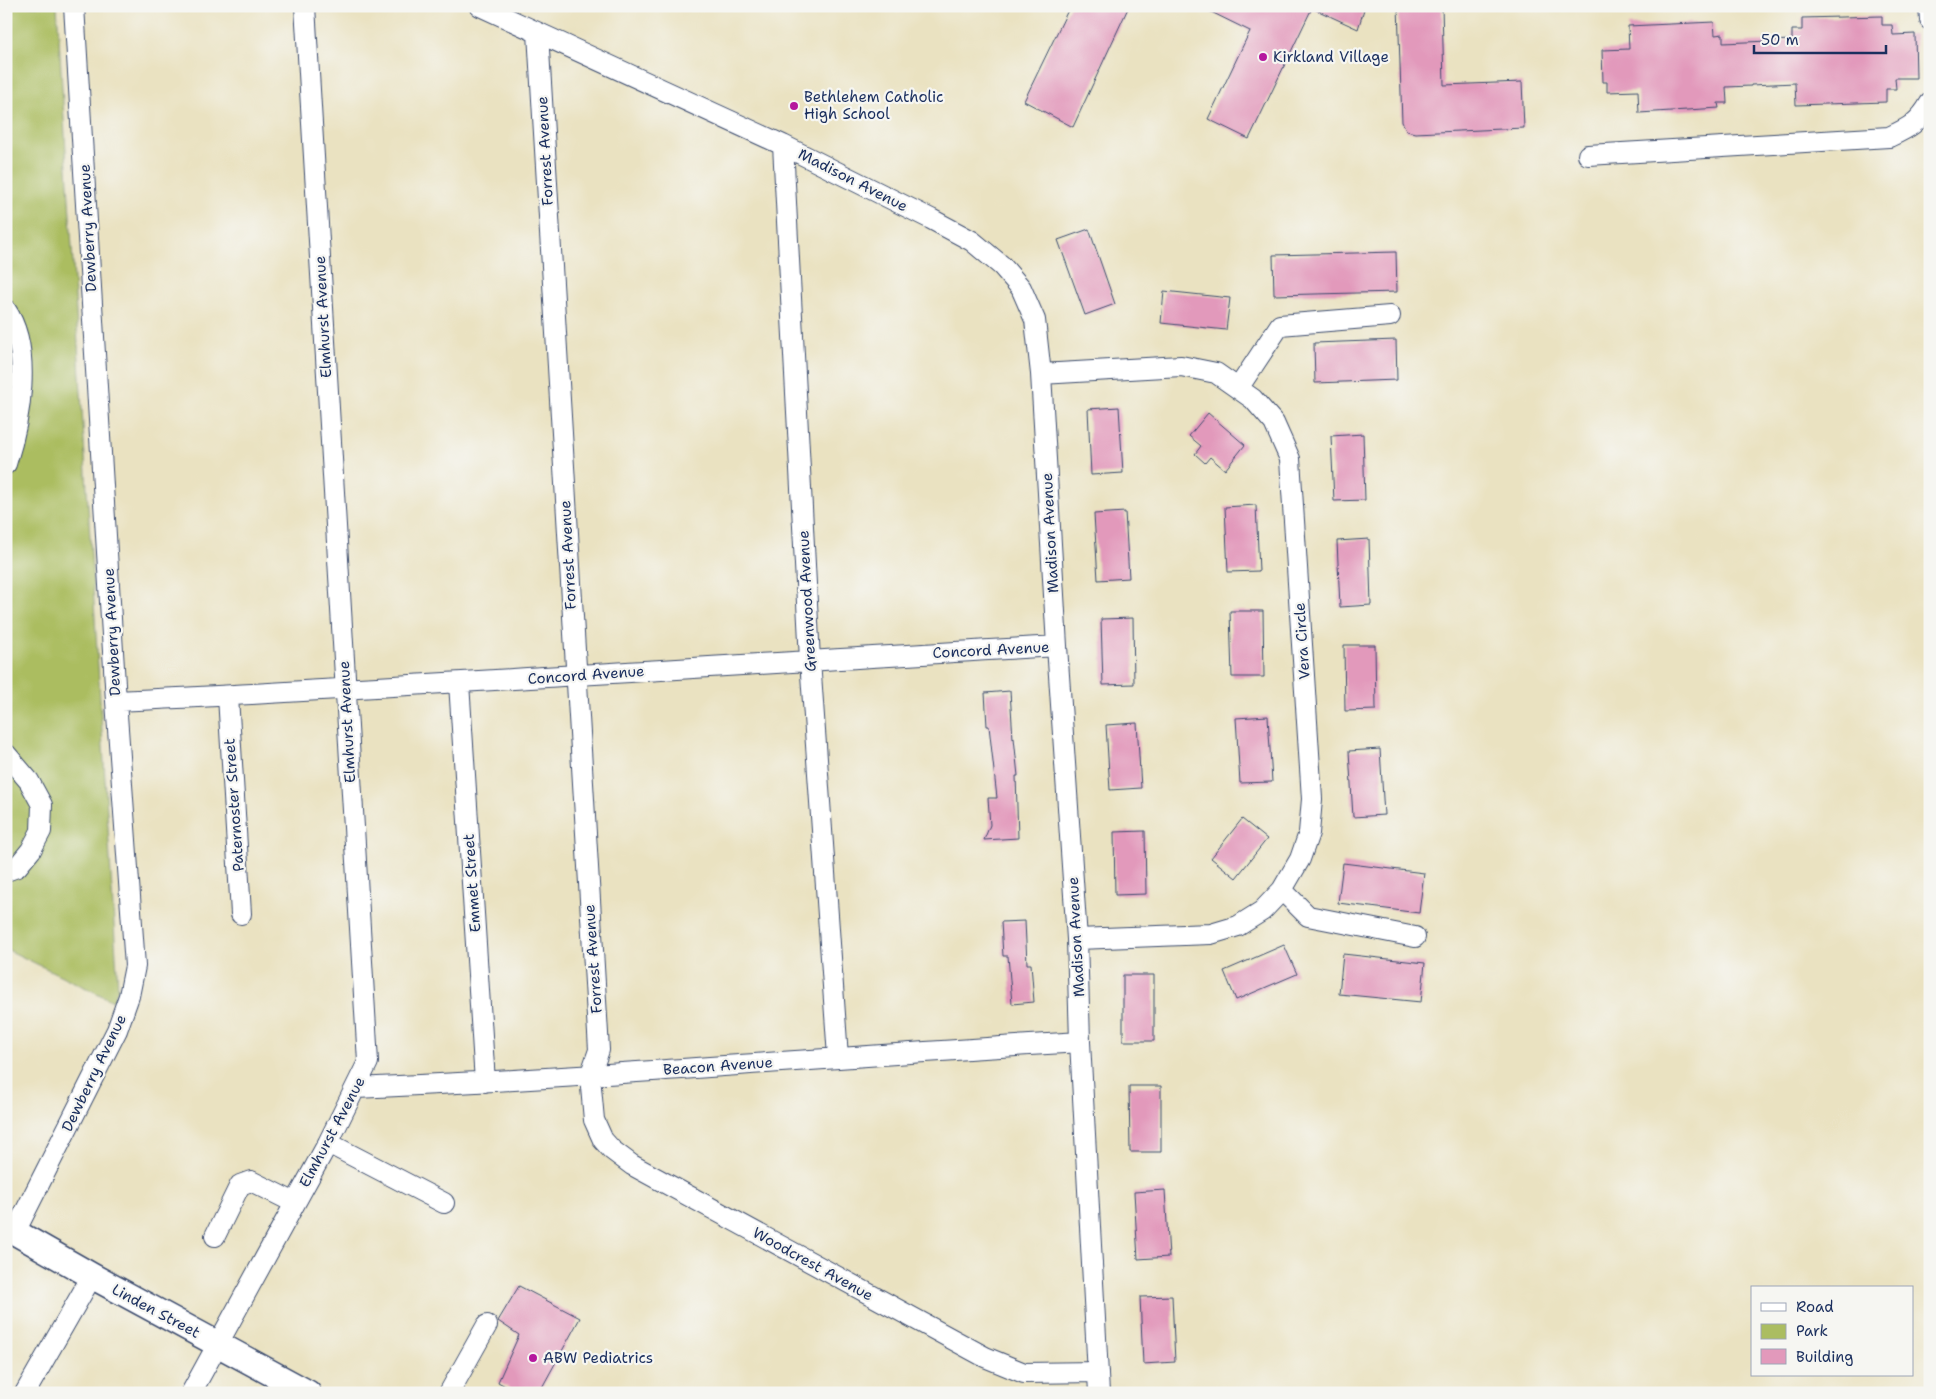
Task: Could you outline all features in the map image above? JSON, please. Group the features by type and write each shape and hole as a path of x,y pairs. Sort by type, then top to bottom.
{"main road":[{"name":"Linden Street","path":"11,1229 92,1276 308,1393"}],"street":[{"name":"Dewberry Avenue","path":"11,1229 117,1030 129,996 135,966 116,701 74,6"},
{"name":"Elmhurst Avenue","path":"191,1393 328,1143 368,1062 305,6"},
{"name":"Madison Avenue","path":"480,6 783,145 972,241 1002,266 1021,288 1035,320 1041,374 1056,646 1077,939 1080,1042 1099,1393"},
{"path":"1929,6 1930,20"},
{"name":"Forrest Avenue","path":"538,33 575,675 599,1050 590,1076"},
{"path":"1588,155 1889,137 1912,126 1924,114 1930,103"},
{"name":"Greenwood Avenue","path":"783,145 810,660 838,1057"},
{"path":"6,310 14,322 21,349 19,413 6,464"},
{"path":"1239,387 1280,325 1390,316"},
{"name":"Vera Circle","path":"1041,374 1181,366 1216,373 1253,398 1274,423 1290,459 1312,799 1310,833 1300,859 1282,890 1262,910 1238,926 1211,934 1077,939"},
{"name":"Concord Avenue","path":"116,701 459,683 1056,646"},
{"name":"Emmet Street","path":"459,683 485,1082"},
{"name":"Paternoster Street","path":"228,696 241,914"},
{"path":"6,754 29,781 42,805 41,831 34,844 17,866 6,871"},
{"path":"1282,890 1308,916 1415,937"},
{"name":"Beacon Avenue","path":"356,1088 590,1076 838,1057 1080,1042"},
{"name":"Woodcrest Avenue","path":"590,1076 594,1120 603,1140 612,1150 632,1165 986,1357 1024,1373 1098,1372"},
{"path":"328,1143 444,1203"},
{"path":"215,1236 240,1185 251,1181 295,1203"},
{"path":"25,1393 92,1276"},
{"path":"451,1392 487,1325"}],"green space":[{"path":"6,6 57,6 118,988 113,1001 6,949"}],"building":[{"path":"1070,6 1129,6 1073,127 1024,101"},
{"path":"1199,6 1365,6 1358,29 1312,8 1249,139 1208,119 1250,31"},
{"path":"1398,6 1442,6 1444,85 1522,82 1524,128 1415,133 1407,131 1402,122"},
{"path":"1882,16 1882,25 1892,25 1893,35 1915,34 1916,78 1895,78 1896,89 1886,89 1886,102 1796,105 1795,83 1726,87 1727,103 1718,103 1719,108 1639,113 1638,91 1607,92 1607,82 1603,82 1602,50 1629,49 1628,26 1714,22 1715,35 1723,34 1723,43 1792,40 1792,30 1802,30 1802,18"},
{"path":"1089,229 1115,304 1085,315 1058,240"},
{"path":"1396,252 1397,292 1274,295 1273,255"},
{"path":"1164,291 1230,298 1226,330 1161,323"},
{"path":"1396,340 1397,380 1315,383 1314,343"},
{"path":"1119,407 1123,473 1091,475 1088,409"},
{"path":"1208,413 1245,445 1225,470 1210,457 1205,463 1195,454 1201,446 1189,436"},
{"path":"1363,434 1365,500 1334,501 1331,436"},
{"path":"1256,505 1259,571 1228,572 1225,507"},
{"path":"1125,512 1129,578 1098,580 1094,514"},
{"path":"1369,539 1371,605 1340,607 1337,541"},
{"path":"1230,611 1263,611 1264,677 1232,677"},
{"path":"1133,618 1134,684 1103,685 1101,619"},
{"path":"1344,645 1375,645 1376,710 1345,711"},
{"path":"1010,691 1013,739 1018,776 1016,776 1018,838 984,840 990,825 988,798 997,798 989,726 987,726 985,693"},
{"path":"1268,716 1272,782 1240,783 1236,718"},
{"path":"1137,723 1141,788 1110,790 1106,725"},
{"path":"1380,749 1384,815 1353,817 1349,751"},
{"path":"1242,819 1267,839 1236,878 1211,858"},
{"path":"1145,831 1146,894 1115,895 1114,832"},
{"path":"1343,863 1424,873 1419,913 1338,903"},
{"path":"1025,921 1027,964 1031,964 1034,1002 1012,1004 1008,956 1003,956 1001,922"},
{"path":"1284,945 1297,974 1236,1000 1224,971"},
{"path":"1343,954 1425,963 1421,1002 1339,994"},
{"path":"1123,975 1154,975 1154,1041 1123,1041"},
{"path":"1129,1086 1161,1086 1161,1152 1130,1152"},
{"path":"1165,1190 1169,1257 1138,1259 1134,1192"},
{"name":"ABW Pediatrics","path":"519,1286 580,1318 539,1393 518,1393 498,1382 519,1335 498,1321"},
{"path":"1172,1296 1175,1362 1143,1364 1140,1297"}],"place":[{"name":"Kirkland Village","path":"1263,57"},
{"name":"Bethlehem Catholic High School","path":"794,106"},
{"name":"ABW Pediatrics","path":"533,1358"}]}
